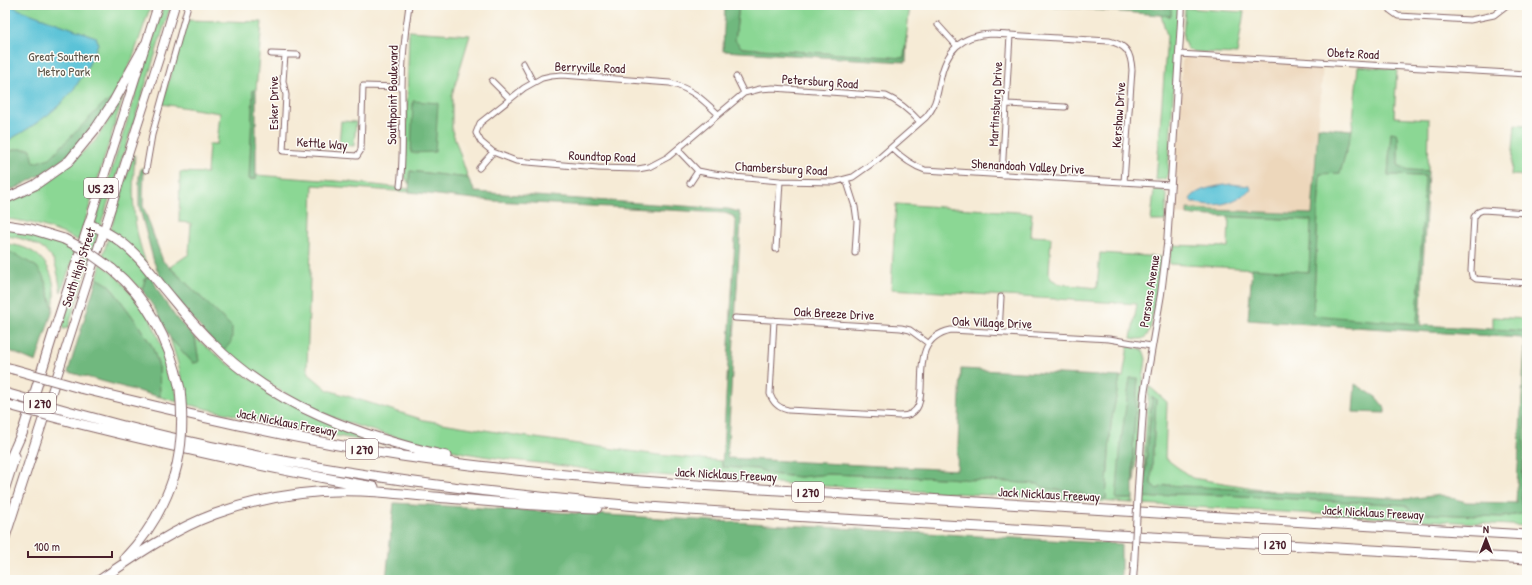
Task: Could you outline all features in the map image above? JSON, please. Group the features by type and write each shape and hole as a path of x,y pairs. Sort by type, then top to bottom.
{"highway":[{"path":"5,199 35,185 69,161 110,108 145,45"},
{"path":"89,224 103,230 121,241 137,256 212,344 254,379 274,392 325,417 376,437 422,450 500,468"},
{"path":"5,225 30,229 64,239 86,251 112,269 139,296 163,335 175,366 180,389 182,426 178,461 174,476 164,503 152,524 116,568"},
{"name":"South High Street","path":"5,487 54,330"},
{"name":"Jack Nicklaus Freeway","path":"9,368 80,388 226,423 324,443 402,456 500,468 598,478 709,486 1527,534"},
{"name":"I 270","path":"5,393 108,422 282,461 402,480 547,498 689,510 1527,559"},
{"name":"South High Street","path":"5,537 49,401"},
{"path":"5,404 167,446 283,471 386,489 487,501"},
{"path":"5,470 24,428"},
{"path":"100,580 116,568 159,542 215,514 266,499 315,492 361,491 563,508 689,510"}],"main road":[{"name":"South High Street","path":"54,330 158,5"},
{"name":"South High Street","path":"49,401 175,5"}],"street":[{"path":"146,170 152,135 188,5"},
{"name":"Southpoint Boulevard","path":"400,186 403,133 402,87 404,40 409,5"},
{"name":"Parsons Avenue","path":"1133,580 1144,394 1166,258 1182,5"},
{"path":"1390,5 1393,12 1400,16 1470,20 1488,17 1507,5"},
{"path":"938,25 956,45 964,40 983,34 1010,35"},
{"name":"Kershaw Drive","path":"1010,35 1109,40 1119,43 1127,50 1131,59 1132,70 1124,182"},
{"name":"Martinsburg Drive","path":"1002,175 1010,35"},
{"name":"Chambersburg Road","path":"698,171 734,177 821,183 834,182 853,177 892,148 932,110 936,101 945,62 956,45"},
{"path":"271,54 298,55"},
{"name":"Esker Drive","path":"283,151 286,95 283,81 285,54"},
{"name":"Obetz Road","path":"1179,54 1527,74"},
{"path":"523,63 533,82"},
{"name":"Berryville Road","path":"476,136 480,123 533,82 551,76 562,75 670,83 701,97 718,114"},
{"path":"736,77 744,93"},
{"path":"492,81 510,99"},
{"name":"Kettle Way","path":"283,151 357,156 361,150 363,86 402,87"},
{"name":"Petersburg Road","path":"718,114 744,93 760,89 773,88 886,96 907,108 920,122"},
{"path":"1006,104 1065,107"},
{"name":"Roundtop Road","path":"476,136 493,152 509,160 527,163 638,169 649,167 668,157 678,150 718,114"},
{"name":"Shenandoah Valley Drive","path":"892,148 902,158 914,166 925,170 1171,185"},
{"path":"678,150 698,171 690,183"},
{"path":"479,168 493,152"},
{"path":"846,179 855,207 857,221 855,254"},
{"path":"776,249 780,181"},
{"path":"1527,213 1483,210 1478,212 1474,217 1471,271 1472,276 1476,279 1527,283"},
{"path":"999,332 1001,297"},
{"name":"Oak Breeze Drive","path":"735,318 901,328 910,330 928,343"},
{"path":"774,320 770,389 771,397 775,404 788,410 907,416 915,411 921,398 924,353 928,343"},
{"name":"Oak Village Drive","path":"928,343 936,335 951,330 1109,339 1151,346"}],"shaded area":[{"path":"1184,58 1323,64 1312,214 1187,209 1187,215 1172,214 1182,62"}],"green space":[{"name":"Great Southern Metro Park","path":"5,5 151,5 132,60 112,100 19,187 5,192"},
{"path":"164,5 171,5 68,328 63,329 62,326"},
{"path":"725,5 739,5 735,40 742,48 904,58 907,36 906,62 723,51"},
{"path":"739,5 910,5 904,58 742,48 735,40"},
{"path":"1039,5 1120,5 1171,9 1171,16"},
{"path":"1165,5 1179,5 1168,174 1165,179 1156,180 1167,36 1161,15 1171,16 1171,10 1165,9"},
{"path":"1185,8 1244,12 1237,54 1196,52 1187,49 1183,38"},
{"path":"186,20 262,22 256,90 253,90 250,179 256,179 256,175 349,182 409,189 409,192 313,185 307,368 310,375 328,390 424,420 521,436 658,455 722,461 722,467 758,469 770,474 800,477 828,474 945,478 1038,484 1047,488 1073,491 1095,498 1106,499 1111,423 1120,377 1123,377 1128,346 1141,349 1144,352 1146,359 1134,483 1133,442 1138,379 1130,378 1117,499 1133,499 1133,503 790,484 597,471 458,452 366,429 316,410 291,397 221,351 231,327 170,267 189,254 191,223 179,222 180,172 207,173 209,144 217,144 220,113 162,104"},
{"path":"409,31 470,35 452,95 452,130 468,178 410,171 409,184 405,177"},
{"path":"1358,66 1397,69 1394,117 1429,119 1428,171 1408,170 1398,165 1398,137 1391,132 1388,175 1425,176 1417,324 1313,316 1320,173 1340,173 1352,130"},
{"path":"253,90 256,90 256,179 249,179"},
{"path":"123,97 79,241 43,226 5,219 5,202 72,162 95,141"},
{"path":"112,100 84,141 64,159 40,175 5,192 5,153 16,149 31,149 34,163 50,158 103,104"},
{"path":"413,101 438,103 435,152 411,153"},
{"path":"341,121 356,122 354,146 339,145"},
{"path":"1515,124 1527,125 1527,176 1511,175"},
{"path":"1318,127 1352,130 1340,173 1320,174 1313,315 1417,324 1425,176 1388,175 1391,132 1396,133 1398,137 1398,165 1408,170 1428,171 1420,325 1527,331 1527,379 1521,504 1527,505 1527,513 1502,517 1412,513 1406,505 1224,495 1170,494 1158,498 1143,497 1152,397 1156,399 1151,484 1157,489 1166,485 1407,499 1441,495 1466,502 1516,503 1525,342 1521,338 1248,320 1252,268 1309,272 1311,220 1187,215 1187,209 1312,214"},
{"path":"133,155 135,155 133,187 137,231 140,245 151,276 146,277 142,290 103,255"},
{"path":"141,168 144,168 143,206 163,261 232,327 230,344 221,351 164,286 154,262 139,206 139,177"},
{"path":"410,171 468,178 475,192 728,209 739,212 741,219 727,458 957,470 961,369 1120,377 1111,423 1106,499 1094,498 1073,491 1047,488 1038,484 945,478 828,474 800,477 770,474 758,469 722,467 736,223 733,216 725,213 494,201 409,192"},
{"path":"1154,189 1163,190 1167,196 1165,221 1151,221"},
{"path":"896,204 1032,213 1030,236 1051,237 1049,274 1051,279 1060,284 1097,288 1100,253 1162,257 1151,325 1147,336 1142,339 1131,338 1137,304 891,289"},
{"path":"1229,217 1312,220 1309,272 1169,264 1171,245 1228,247"},
{"path":"5,227 31,230 77,248 61,292 54,261 50,255 39,246 26,240 5,236"},
{"path":"5,244 18,246 29,250 46,264 53,284 53,309 44,278 15,254 5,251"},
{"path":"5,251 15,254 37,267 44,278 53,309 36,362 5,349"},
{"path":"101,263 119,279 149,316 172,370 178,402 160,397 159,367 152,346 109,285 97,278"},
{"path":"151,276 161,296 177,319 195,338 199,362 193,363 170,338 157,312 142,290 146,277"},
{"path":"97,278 109,285 152,346 159,367 160,397 68,372"},
{"path":"1493,317 1527,319 1527,331 1493,329"},
{"path":"170,338 193,363 199,362 195,338 227,363 271,392 389,445 236,416 186,404 179,367"},
{"path":"1130,378 1138,378 1133,442 1133,499 1116,499 1121,441"},
{"path":"1527,379 1527,505 1521,504"},
{"path":"1355,384 1376,397 1385,408 1385,413 1353,412"},
{"path":"1149,386 1167,402 1165,458 1192,478 1273,491 1166,485 1157,489 1151,484 1156,399 1152,397 1144,480 1144,455"},
{"path":"1170,494 1224,495 1406,505 1413,513 1502,517 1527,513 1527,526 1142,504 1143,497 1158,498"},
{"path":"394,503 1121,544 1121,580 386,580"}],"water":[{"path":"5,5 9,5 96,37 98,44 82,77 63,102 22,133 5,142"},
{"path":"1231,184 1250,186 1251,190 1236,199 1223,204 1201,204 1192,202 1190,199 1193,195 1203,190"}]}
